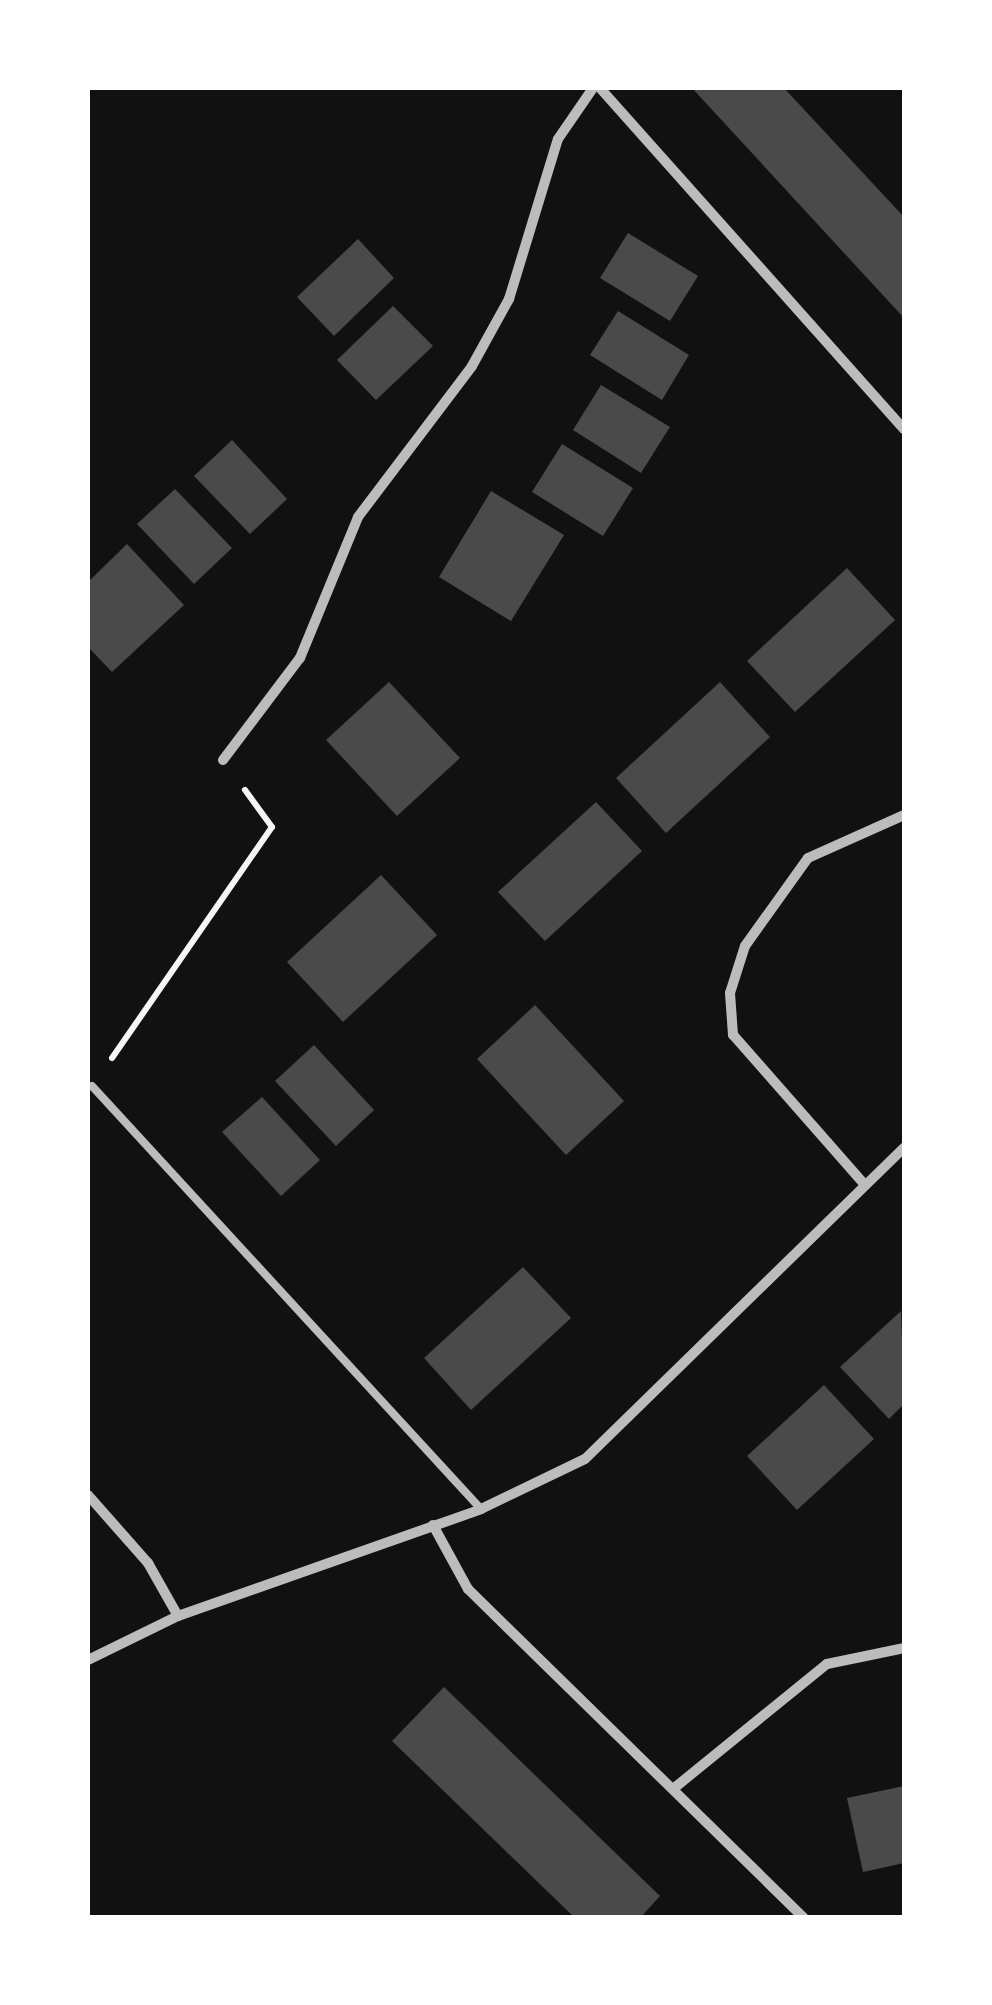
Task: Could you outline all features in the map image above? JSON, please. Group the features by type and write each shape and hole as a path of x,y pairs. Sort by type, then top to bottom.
{"street":[{"path":"224,760 300,658 358,517 472,366 508,298 558,139 596,88 904,428"},
{"path":"865,1185 733,1035 730,992 745,946 808,858 904,814"},
{"path":"88,1660 178,1616 481,1509 585,1459 904,1148"},
{"path":"88,1495 148,1563 178,1616"},
{"path":"432,1525 468,1589 804,1918"},
{"path":"673,1789 827,1664 904,1648"}],"lane":[{"path":"92,1086 481,1509"}],"path":[{"path":"92,1086 272,827 224,760"}],"building":[{"path":"692,88 784,88 904,217 904,318"},
{"path":"628,233 698,276 670,321 600,278"},
{"path":"358,239 394,278 334,336 297,297"},
{"path":"393,306 433,346 376,400 337,360"},
{"path":"618,311 689,355 662,400 590,355"},
{"path":"601,385 670,427 641,473 573,430"},
{"path":"232,440 287,499 250,534 194,476"},
{"path":"562,444 633,488 603,536 532,492"},
{"path":"175,489 232,548 194,584 137,524"},
{"path":"491,491 564,535 511,621 439,577"},
{"path":"127,544 184,605 112,672 88,647 88,582"},
{"path":"847,568 895,620 795,712 747,661"},
{"path":"389,682 460,758 397,816 326,740"},
{"path":"720,682 770,737 666,833 616,778"},
{"path":"596,802 642,851 545,941 498,892"},
{"path":"381,875 437,935 343,1022 287,962"},
{"path":"535,1005 624,1101 566,1155 477,1059"},
{"path":"314,1045 374,1110 336,1146 275,1081"},
{"path":"262,1097 320,1160 281,1196 222,1132"},
{"path":"523,1267 571,1318 471,1410 424,1358"},
{"path":"901,1311 904,1404 889,1419 840,1367"},
{"path":"824,1385 874,1439 797,1510 747,1456"},
{"path":"444,1687 660,1896 640,1918 575,1918 392,1741"},
{"path":"904,1786 904,1863 863,1872 847,1798"}]}
